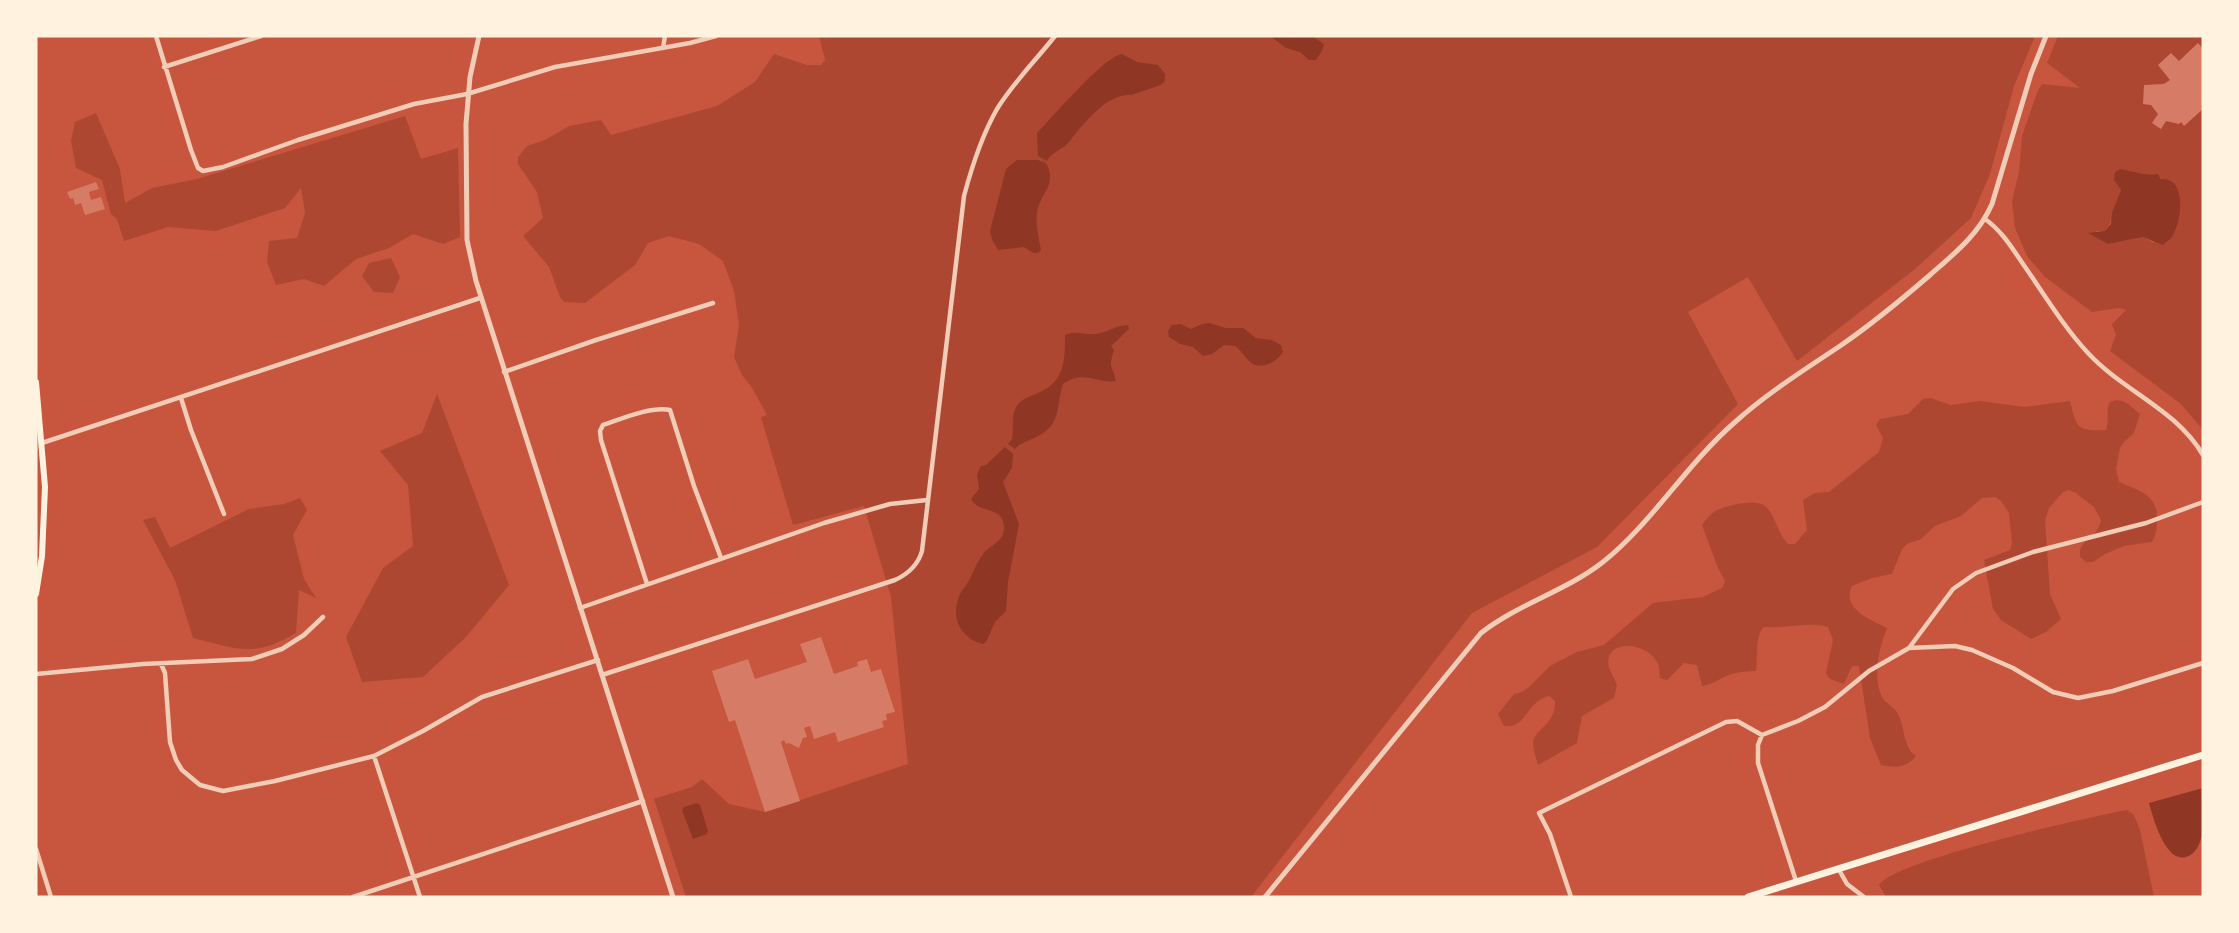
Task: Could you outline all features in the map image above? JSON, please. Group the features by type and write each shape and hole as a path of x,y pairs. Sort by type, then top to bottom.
{"main road":[{"path":"36,382 44,459 45,516 36,594"},
{"path":"1748,897 2203,755"}],"street":[{"path":"156,36 196,165 205,170 375,116 467,94 555,67 716,36"},
{"path":"164,67 261,36"},
{"path":"480,36 467,94 467,240 480,298 674,897"},
{"path":"663,48 665,36"},
{"path":"602,675 895,580 908,573 917,563 922,551 964,196 977,152 998,109 1054,36"},
{"path":"1265,897 1480,633 1505,617 1582,577 1603,562 1632,534 1708,447 1735,422 1901,299 1956,252 1985,219 2000,183 2031,74 2046,36"},
{"path":"1985,219 2001,233 2088,354 2121,383 2172,418 2192,439 2203,455"},
{"path":"42,443 480,298"},
{"path":"504,372 616,333 713,303"},
{"path":"181,398 224,514"},
{"path":"647,584 601,440 600,431 603,425 642,413 661,409 670,410 694,486 721,558"},
{"path":"36,462 44,459"},
{"path":"580,609 801,530 890,504 927,500"},
{"path":"1796,881 1758,763 1758,745 1762,735 1798,721 1825,707 1869,671 1909,648 1953,589 1976,573 2033,552 2146,523 2203,502"},
{"path":"36,674 252,659 272,654 304,635 323,617"},
{"path":"1909,648 1955,646 1972,650 2054,692 2078,698 2203,663"},
{"path":"161,664 165,674 170,742 176,760 182,770 200,785 222,791 275,781 374,756 482,697 598,660"},
{"path":"1571,897 1550,834 1539,813 1726,722 1742,723 1762,735"},
{"path":"374,756 420,897"},
{"path":"353,897 643,801"},
{"path":"36,849 51,897"},
{"path":"1838,868 1847,884 1864,897"}],"shaded area":[{"path":"819,36 2035,36 2014,86 1990,174 1971,218 1915,269 1797,361 1748,277 1688,312 1738,404 1597,547 1472,613 1251,897 686,897 654,799 692,787 702,779 729,804 765,812 908,764 891,597 864,506 793,525 761,417 767,415 751,386 742,375 734,357 739,325 734,291 723,261 699,244 669,236 648,243 635,265 585,303 564,302 549,267 523,236 543,218 537,192 518,164 518,157 527,146 545,140 569,126 601,120 611,135 717,106 755,82 774,54 807,65 821,65 825,60"},
{"path":"1270,36 1312,36 1324,44 1316,60 1309,60 1300,52 1286,48"},
{"path":"2058,36 2203,36 2203,430 2181,404 2110,351 2116,335 2112,324 2126,310 2119,308 2092,312 2045,277 2027,256 2015,228 2012,201 2019,172 2022,136 2038,90 2042,84 2080,88 2047,63","holes":["2120,169 2144,174 2158,174 2162,179 2154,243 2143,237 2108,244 2095,231 2105,231 2110,223 2121,190 2114,180"]},
{"path":"1122,54 1137,62 1158,65 1165,74 1165,81 1161,85 1113,99 1095,112 1068,143 1051,155 1047,161 1038,156 1037,133 1091,76 1103,65"},
{"path":"96,113 120,169 125,203 152,188 197,179 405,116 421,159 458,148 460,237 443,244 413,234 389,248 356,259 324,286 304,279 276,285 267,262 269,241 297,238 305,213 301,188 285,208 216,231 168,227 124,241 117,219 111,214 102,180 76,168 71,141 75,122"},
{"path":"1017,160 1038,160 1046,163 1049,171 1049,183 1037,212 1041,250 1038,253 1033,253 1024,247 998,250 992,240 990,231 1006,169"},
{"path":"2120,169 2144,174 2158,174 2161,179 2169,180 2175,185 2179,192 2179,220 2172,236 2163,245 2143,237 2108,244 2088,233 2105,231 2111,224 2112,213 2121,190 2114,180 2115,172"},
{"path":"391,258 400,277 393,293 374,292 362,276 369,263"},
{"path":"1209,323 1226,328 1243,328 1256,338 1272,340 1281,345 1283,352 1272,362 1258,366 1249,361 1235,346 1224,345 1212,354 1203,356 1193,347 1180,344 1169,337 1168,331 1172,325 1180,324 1191,329"},
{"path":"1128,325 1129,329 1111,346 1114,350 1111,366 1116,381 1084,377 1063,384 1052,425 1037,437 1015,449 1008,444 1012,439 1014,415 1018,404 1048,387 1059,375 1064,361 1065,335 1098,334"},
{"path":"437,394 509,585 466,637 423,677 362,682 346,637 383,568 413,546 408,485 380,451 422,433"},
{"path":"1930,398 1951,405 1980,401 2025,407 2070,401 2077,423 2089,430 2106,430 2110,402 2123,401 2140,414 2134,433 2120,448 2116,469 2119,482 2142,492 2152,500 2157,514 2157,523 2152,542 2124,546 2093,562 2086,562 2080,557 2081,549 2096,532 2101,520 2094,507 2076,493 2069,490 2063,492 2049,508 2045,521 2050,594 2061,619 2046,632 2031,639 2001,620 1993,609 1984,560 2010,550 2012,543 2009,513 2001,501 1995,497 1982,498 1961,516 1935,526 1921,539 1907,544 1902,549 1892,574 1872,578 1852,586 1851,601 1859,613 1887,628 1881,645 1877,680 1882,697 1898,714 1906,743 1916,756 1909,763 1891,767 1881,765 1870,738 1859,666 1852,666 1844,684 1830,679 1826,673 1833,640 1828,627 1821,625 1764,627 1759,635 1756,671 1726,676 1702,686 1697,665 1684,663 1667,680 1660,678 1658,664 1646,651 1637,647 1619,647 1612,651 1609,658 1609,668 1617,685 1614,698 1582,716 1577,743 1538,765 1533,742 1537,733 1552,716 1555,701 1549,696 1541,699 1518,723 1504,726 1498,714 1514,694 1529,687 1550,666 1577,652 1604,645 1653,603 1703,597 1722,588 1725,581 1702,525 1712,513 1737,504 1762,504 1769,511 1788,544 1795,544 1807,530 1803,500 1815,493 1829,492 1879,452 1883,438 1876,425 1880,419 1908,414 1923,399"},
{"path":"1005,447 1013,454 1012,468 1003,482 1019,524 1008,582 1006,611 995,622 983,644 968,637 963,631 959,625 956,610 960,594 981,557 1000,539 1004,531 999,515 979,507 971,499 979,489 977,474 981,466 986,465"},
{"path":"300,498 307,510 293,535 304,579 316,598 299,590 296,633 268,646 245,649 193,638 175,580 143,520 155,517 170,548 249,509 284,504"},
{"path":"2203,788 2204,824 2200,842 2192,854 2179,857 2172,853 2161,838 2149,803"},
{"path":"697,803 700,805 708,831 707,834 693,839 682,810 684,807"},
{"path":"2127,810 2134,815 2140,830 2154,897 1886,897 1879,885 1893,875 1955,852 2036,830"}],"building":[{"path":"2198,43 2203,49 2203,105 2201,106 2203,109 2184,126 2181,122 2179,124 2166,121 2161,129 2152,123 2158,114 2151,105 2143,104 2144,85 2164,84 2170,80 2158,65 2171,53 2179,61"},
{"path":"96,182 99,189 89,192 91,200 101,197 105,209 85,215 81,203 75,205 73,198 70,199 67,192"},
{"path":"821,637 834,674 858,666 857,662 867,659 871,672 881,669 895,712 886,714 887,720 882,721 884,727 838,742 835,732 814,739 810,726 804,728 807,737 803,738 799,748 789,743 786,744 784,740 781,742 800,801 765,812 735,720 729,722 712,671 748,659 755,679 807,662 800,644"}]}
